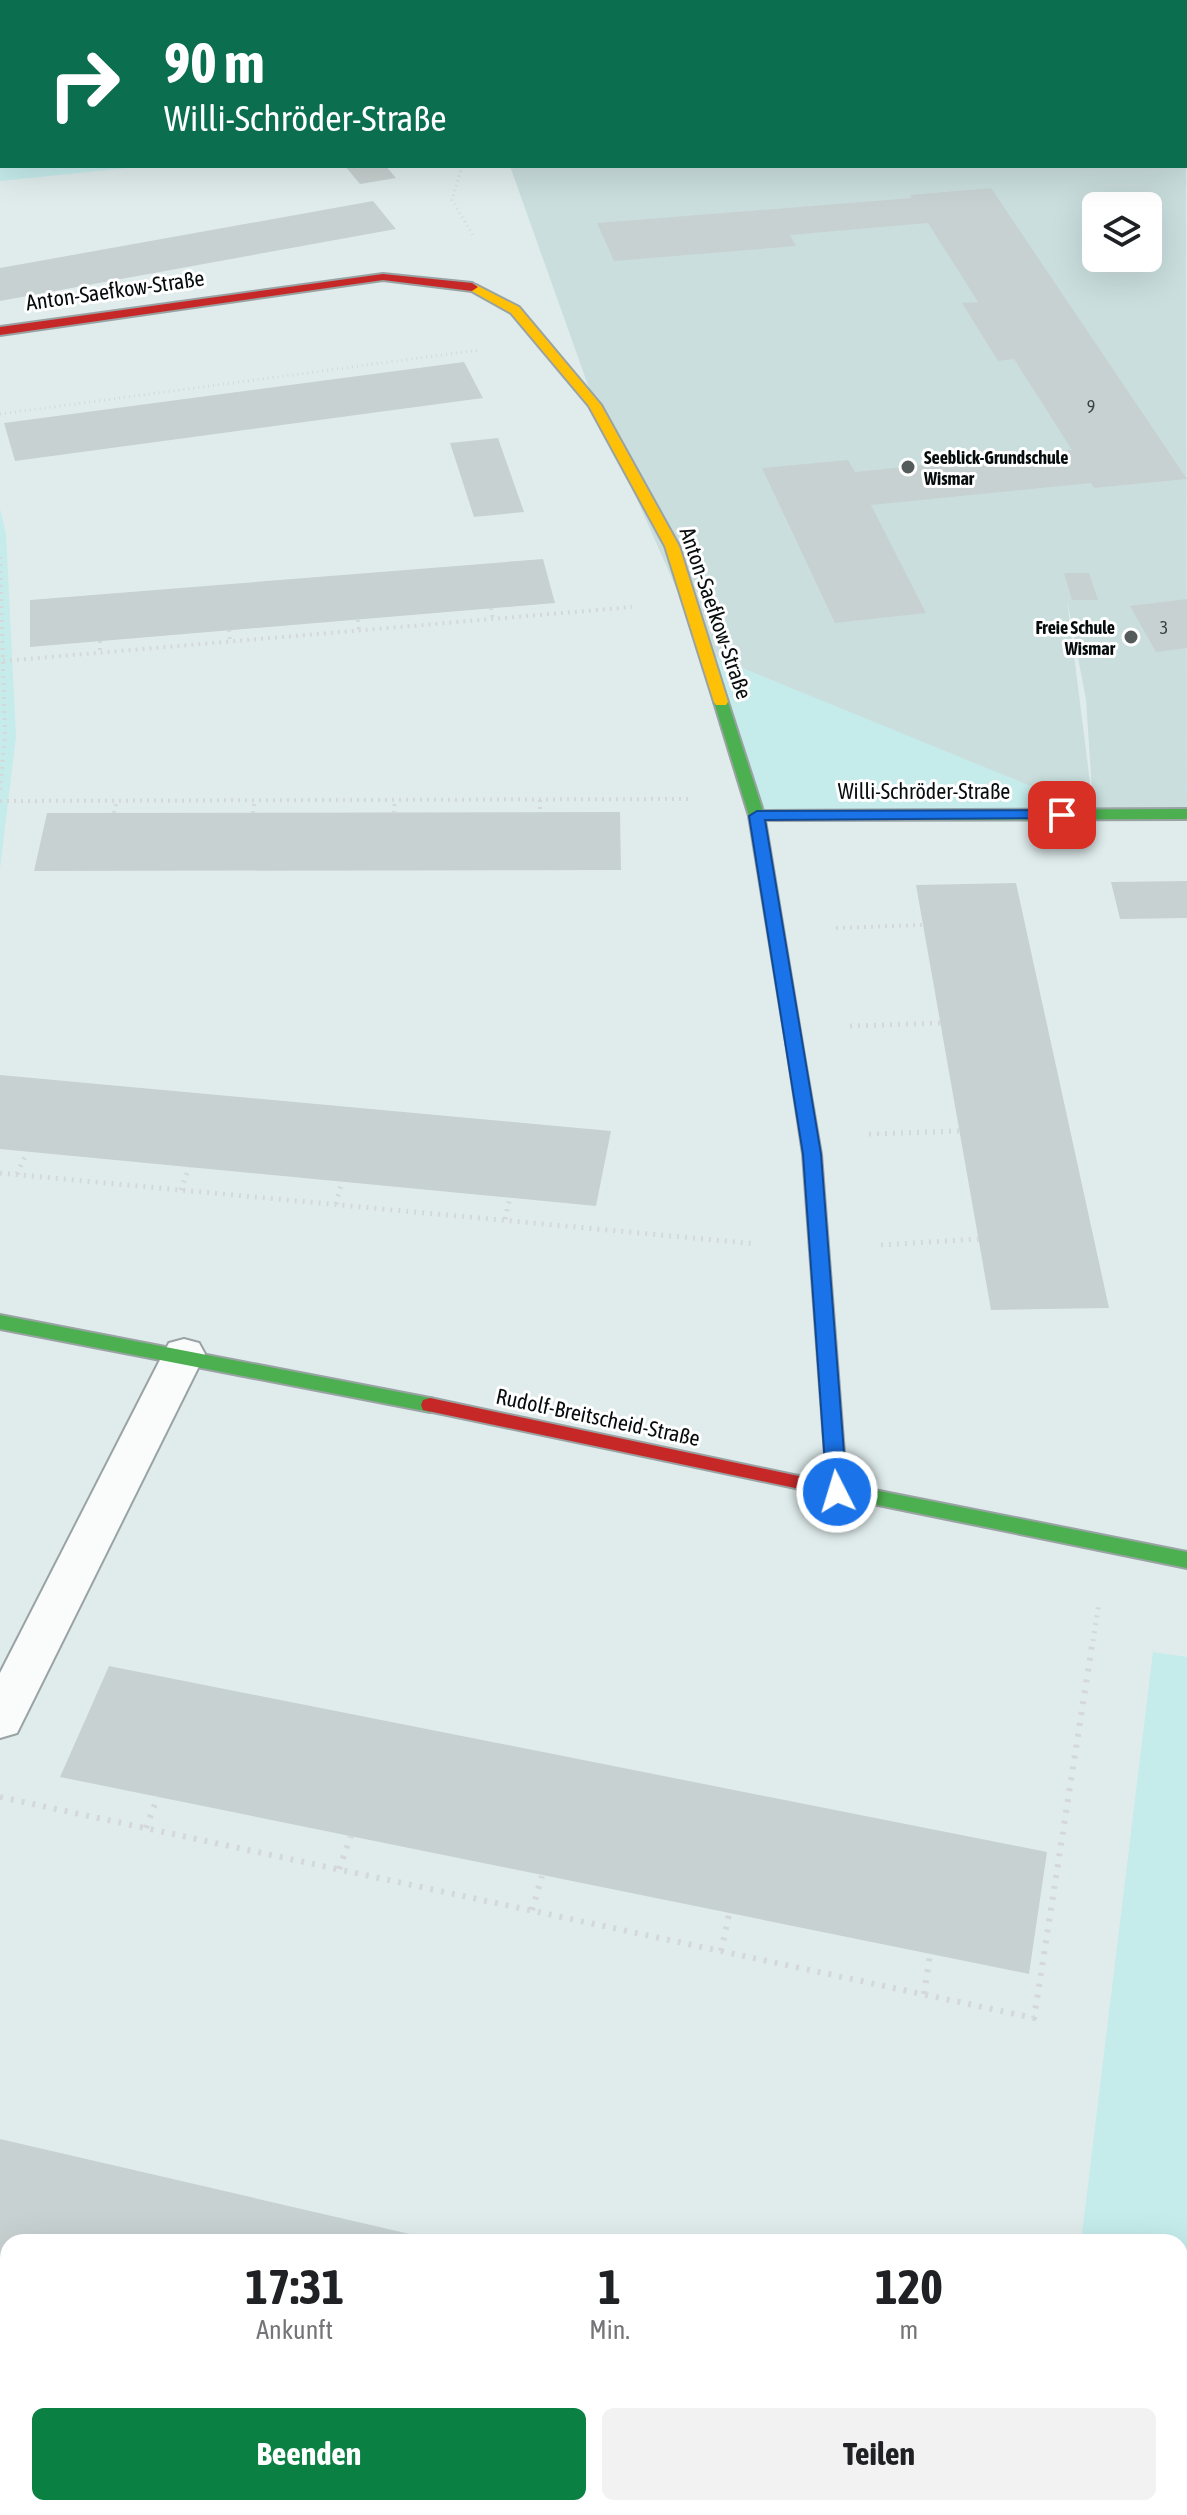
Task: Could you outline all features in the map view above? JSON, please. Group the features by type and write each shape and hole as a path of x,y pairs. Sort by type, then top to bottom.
{"street":[{"name":"Anton-Saefkow-Straße","path":"0,331 383,277 470,286 515,310 595,405 672,546 754,808 809,1136 837,1492"},
{"name":"Willi-Schröder-Straße","path":"754,808 1187,814"},
{"name":"Rudolf-Breitscheid-Straße","path":"0,1322 184,1354 837,1492 1187,1560"}],"lane":[{"path":"0,1719 184,1354"}],"path":[{"path":"461,168 452,200 491,263 470,286"},
{"path":"0,414 539,342"},
{"path":"396,361 400,370"},
{"path":"283,376 286,385"},
{"path":"175,390 178,400"},
{"path":"51,407 53,416"},
{"path":"0,557 5,734 0,791"},
{"path":"3,661 689,602"},
{"path":"491,608 493,620"},
{"path":"358,620 359,631"},
{"path":"229,630 230,642"},
{"path":"100,641 100,653"},
{"path":"253,813 255,800"},
{"path":"394,813 395,800"},
{"path":"0,801 540,800 754,808"},
{"path":"540,800 540,812"},
{"path":"114,813 117,801"},
{"path":"775,931 923,925"},
{"path":"791,1028 941,1023"},
{"path":"809,1136 960,1131"},
{"path":"17,1174 27,1152"},
{"path":"181,1190 189,1167"},
{"path":"0,1173 818,1250 979,1239"},
{"path":"336,1204 342,1181"},
{"path":"505,1220 510,1197"},
{"path":"0,1797 1034,2018 1108,1545"},
{"path":"146,1828 158,1796"},
{"path":"339,1869 351,1836"},
{"path":"532,1910 542,1876"},
{"path":"721,1951 729,1914"},
{"path":"924,1994 930,1955"}],"shaded area":[{"path":"0,168 127,168 0,181"},
{"name":"Seeblick-Grundschule Wismar","path":"511,168 1186,168 1187,812 1094,812 706,655 595,405","holes":["1067,599 1086,700 1091,790"]},
{"path":"0,509 6,534 16,736 0,869"},
{"path":"711,655 1094,812 757,816"},
{"path":"1153,1652 1187,1657 1187,2234 1082,2234"}],"building":[{"path":"347,168 388,168 396,178 360,184"},
{"name":"Seeblick-Grundschule Wismar","path":"991,188 1187,479 1094,488 1091,483 871,505 926,613 835,623 762,468 848,460 855,472 1072,450 1014,359 998,361 962,303 978,302 928,223 790,235 796,246 614,261 597,223 912,198 910,195"},
{"path":"373,201 396,229 0,301 0,268"},
{"path":"464,362 483,398 15,461 4,423"},
{"path":"498,438 524,512 474,517 450,443"},
{"path":"543,559 555,603 30,647 30,600"},
{"path":"1064,573 1089,573 1098,600 1072,600"},
{"path":"1187,599 1187,648 1156,652 1130,606"},
{"path":"620,812 621,870 34,871 47,813"},
{"path":"1187,881 1187,918 1120,919 1111,882"},
{"path":"1016,883 1109,1308 991,1310 916,885"},
{"path":"0,1075 611,1131 596,1206 0,1149"},
{"path":"109,1666 1047,1852 1029,1974 60,1777"},
{"path":"0,2139 410,2234 0,2234"}],"traffic: fast":[{"path":"721,702 757,816 796,1055"},
{"path":"757,816 1187,814"},
{"path":"0,1322 430,1405"},
{"path":"819,1486 1187,1560"}],"traffic: slow":[{"path":"472,287 515,310 595,405 672,546 721,702"}],"traffic: jam":[{"path":"0,331 383,277 472,287"},
{"path":"796,1055 812,1154 837,1492"},
{"path":"430,1405 819,1486"}],"place":[{"name":"Seeblick-Grundschule Wismar","path":"908,467"},
{"name":"Freie Schule Wismar","path":"1131,637"}],"route":[{"path":"837,1492 812,1154 757,816 1062,815"}]}
